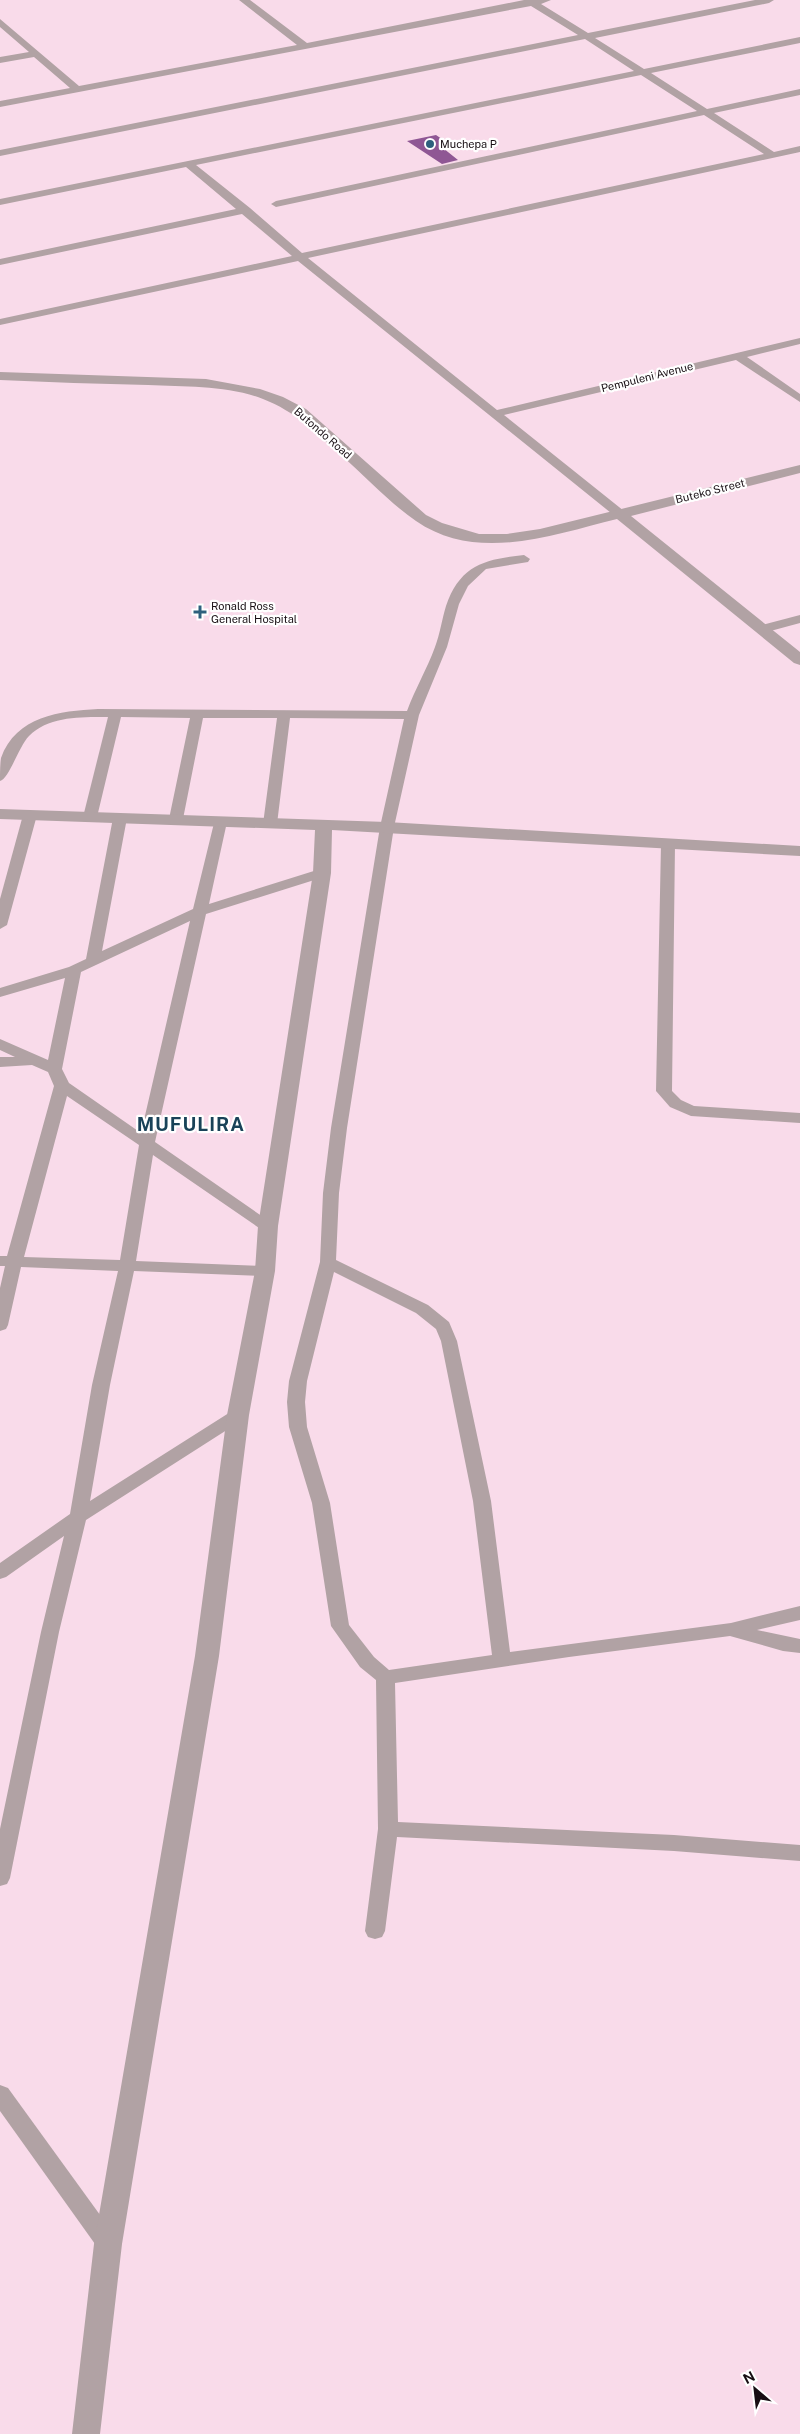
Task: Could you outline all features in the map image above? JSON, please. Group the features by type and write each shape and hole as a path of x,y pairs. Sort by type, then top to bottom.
{"street":[{"path":"244,0 305,46"},
{"path":"0,104 531,1 546,0"},
{"path":"0,153 769,0"},
{"path":"531,1 641,73 773,155"},
{"path":"0,22 78,90"},
{"path":"0,202 800,40"},
{"path":"0,60 35,54"},
{"path":"276,204 800,92"},
{"path":"0,322 800,149"},
{"path":"189,165 246,210 300,257 800,660"},
{"path":"0,262 246,210"},
{"path":"0,308 11,319"},
{"name":"Pempuleni Avenue","path":"494,414 800,341"},
{"path":"737,355 800,399"},
{"name":"Butondo Road","path":"0,376 206,383 233,386 266,394 282,400 301,412 421,518 442,530 461,537 514,539 620,514"},
{"name":"Buteko Street","path":"620,514 800,469"},
{"path":"375,1931 388,1829 385,1678 367,1662 340,1626 321,1503 298,1427 296,1402 298,1381 328,1262 331,1193 339,1128 387,827 412,715 425,681 442,647 454,604 463,584 482,566 500,561 524,559"},
{"path":"763,630 800,620"},
{"path":"90,817 115,714"},
{"path":"176,819 197,714"},
{"path":"0,777 10,748 20,736 42,722 60,715 412,715"},
{"path":"270,824 284,715"},
{"path":"0,814 387,827 800,851"},
{"path":"0,925 30,815"},
{"path":"93,960 120,818"},
{"path":"0,1878 50,1632 78,1517 101,1385 127,1266 147,1143 220,822"},
{"path":"86,2434 108,2244 207,1656 238,1415 265,1271 268,1226 322,873 324,825"},
{"path":"668,844 664,1091 669,1100 677,1106 691,1111 800,1118"},
{"path":"0,993 74,970 198,912 322,873"},
{"path":"74,970 54,1069 62,1086 268,1226"},
{"path":"0,1044 54,1069"},
{"path":"0,1062 34,1060"},
{"path":"0,1325 7,1261 62,1086"},
{"path":"7,1261 265,1271"},
{"path":"328,1262 422,1309 443,1326 450,1341 491,1559 502,1660"},
{"path":"0,1572 78,1517 238,1415"},
{"path":"385,1678 730,1629 800,1613"},
{"path":"730,1629 783,1644 800,1646"},
{"path":"388,1829 674,1843 800,1853"},
{"path":"0,2094 108,2244"}],"building":[{"name":"Muchepa P","path":"436,135 452,146 443,148 458,160 442,164 407,141"}],"place":[{"name":"Muchepa P","path":"430,144"},
{"name":"Ronald Ross General Hospital","path":"200,612"}],"district":[{"name":"MUFULIRA","path":"191,1124"}]}
